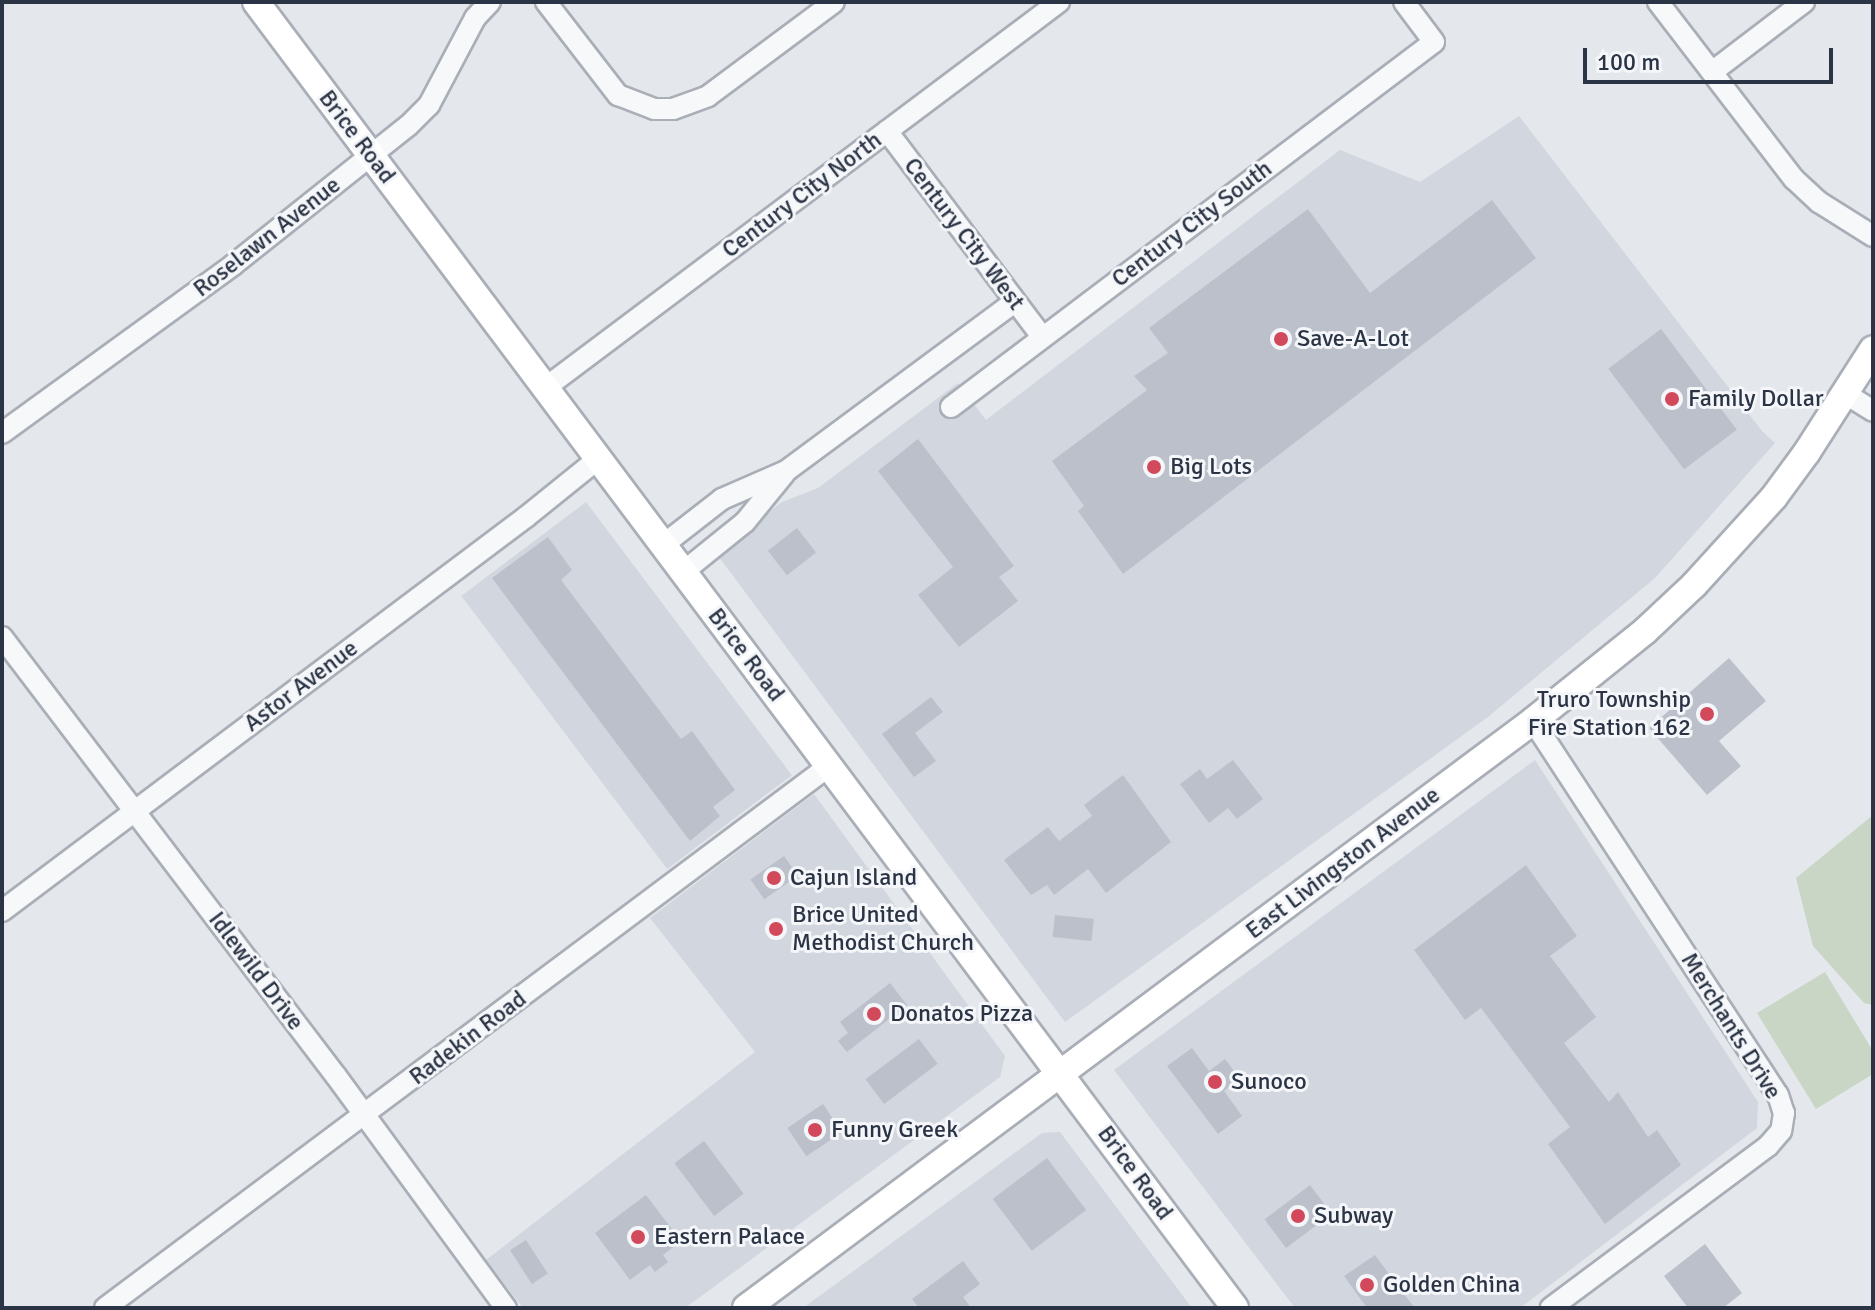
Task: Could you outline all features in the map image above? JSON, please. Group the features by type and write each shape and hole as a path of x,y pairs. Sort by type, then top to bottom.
{"main road":[{"name":"Brice Road","path":"256,2 1235,1308"},
{"name":"East Livingston Avenue","path":"746,1308 1598,671 1694,585 1791,475 1873,349"}],"street":[{"name":"Roselawn Avenue","path":"2,433 233,265 371,156 429,105 475,18 490,2"},
{"path":"546,2 618,95 636,104 663,109 690,105 708,96 834,2"},
{"name":"Century City North","path":"545,388 1059,2"},
{"name":"Century City South","path":"951,407 1434,42 1404,2"},
{"path":"1658,2 1794,179 1819,202 1873,236"},
{"path":"1712,72 1804,2"},
{"name":"Century City West","path":"887,131 1042,337"},
{"path":"663,545 722,499 786,471 1014,302"},
{"path":"1846,394 1873,411"},
{"name":"Astor Avenue","path":"2,911 598,459"},
{"path":"683,572 745,522 786,471"},
{"name":"Idlewild Drive","path":"2,637 506,1308"},
{"name":"Merchants Drive","path":"1533,721 1778,1095 1784,1113 1781,1131 1768,1146 1551,1308"},
{"name":"Radekin Road","path":"105,1308 829,766"}],"shaded area":[{"path":"1519,116 1762,431 1775,443 1655,578 1488,717 1065,1022 716,553 782,502 818,488 958,383 986,420 1340,150 1420,182"},
{"path":"586,502 792,775 667,869 461,596"},
{"path":"1535,760 1758,1102 1757,1128 1520,1308 1295,1308 1114,1070"},
{"path":"814,794 1005,1056 1000,1077 685,1308 523,1308 486,1260 755,1052 650,918"},
{"path":"1060,1132 1192,1308 803,1308 1042,1133"}],"green space":[{"path":"1873,815 1873,1005 1864,1003 1813,946 1796,878"},
{"path":"1825,972 1873,1051 1873,1074 1816,1109 1757,1013"}],"building":[{"path":"1492,200 1536,258 1123,574 1078,511 1084,506 1052,461 1147,390 1134,376 1168,353 1149,328 1308,209 1370,293"},
{"name":"Family Dollar","path":"1661,329 1737,430 1684,469 1608,369"},
{"path":"918,439 1014,566 999,577 1018,601 959,647 918,595 953,567 878,471"},
{"path":"797,528 816,552 787,575 768,551"},
{"path":"548,537 572,570 561,580 681,739 692,731 735,790 713,807 720,816 690,841 492,578"},
{"name":"Truro Township Fire Station 162","path":"1729,658 1766,701 1719,741 1741,766 1707,795 1649,728"},
{"path":"931,697 943,712 915,733 936,761 914,777 882,734"},
{"path":"1233,760 1263,799 1237,819 1228,808 1209,823 1180,784 1200,769 1207,779"},
{"path":"1123,775 1171,842 1106,893 1088,869 1054,895 1047,885 1031,895 1004,860 1048,827 1059,841 1092,816 1084,805"},
{"name":"Cajun Island","path":"784,856 798,876 764,899 750,880"},
{"path":"1526,865 1577,936 1550,956 1596,1017 1564,1043 1609,1102 1618,1092 1648,1137 1657,1130 1681,1165 1605,1224 1548,1144 1570,1127 1481,1008 1465,1020 1414,950"},
{"path":"1055,915 1094,919 1091,941 1053,937"},
{"name":"Donatos Pizza","path":"890,983 907,1005 847,1052 838,1041 848,1033 840,1022"},
{"path":"919,1039 938,1064 884,1104 865,1079"},
{"name":"Sunoco","path":"1192,1048 1209,1071 1225,1059 1240,1079 1224,1091 1242,1116 1218,1134 1167,1066"},
{"name":"Funny Greek","path":"823,1104 842,1132 806,1156 787,1128"},
{"path":"704,1141 744,1194 714,1216 674,1163"},
{"path":"1047,1158 1086,1210 1032,1251 993,1199"},
{"name":"Subway","path":"1310,1185 1332,1214 1286,1248 1264,1219"},
{"name":"Eastern Palace","path":"646,1195 681,1241 663,1255 668,1262 655,1272 650,1265 630,1280 595,1233"},
{"path":"526,1240 548,1274 532,1284 510,1250"},
{"path":"1705,1244 1742,1293 1723,1308 1688,1308 1664,1276"},
{"name":"Golden China","path":"1375,1255 1415,1308 1367,1308 1344,1276"},
{"path":"963,1261 980,1284 963,1297 971,1308 919,1308 912,1299"}],"place":[{"name":"Save-A-Lot","path":"1281,339"},
{"name":"Family Dollar","path":"1672,399"},
{"name":"Big Lots","path":"1154,467"},
{"name":"Truro Township Fire Station 162","path":"1707,714"},
{"name":"Cajun Island","path":"774,878"},
{"name":"Brice United Methodist Church","path":"776,929"},
{"name":"Donatos Pizza","path":"874,1014"},
{"name":"Sunoco","path":"1215,1082"},
{"name":"Funny Greek","path":"815,1130"},
{"name":"Subway","path":"1298,1216"},
{"name":"Eastern Palace","path":"638,1237"},
{"name":"Golden China","path":"1367,1285"}]}
